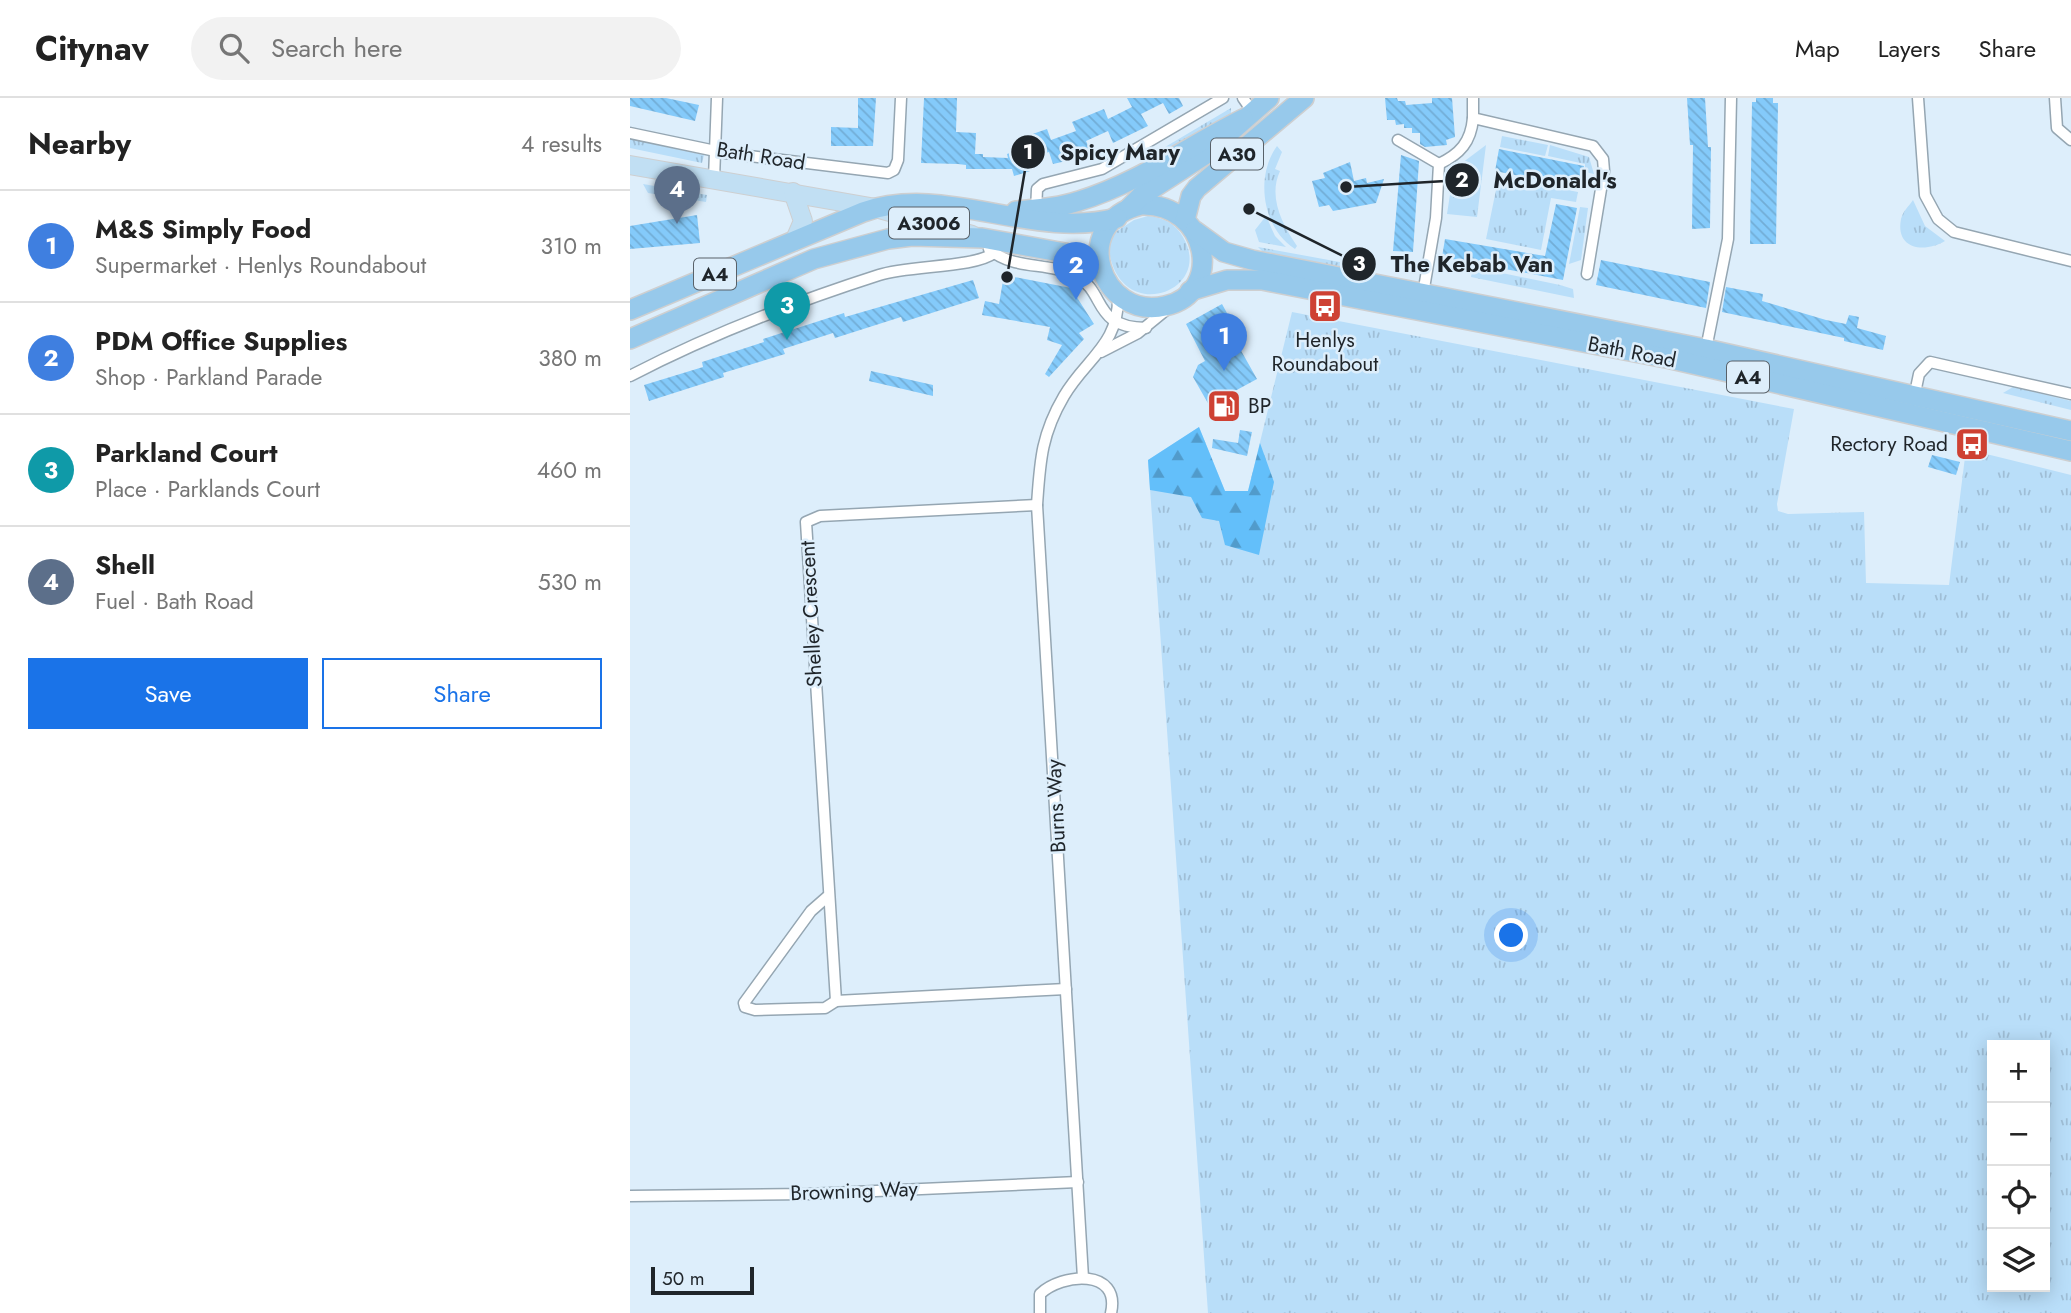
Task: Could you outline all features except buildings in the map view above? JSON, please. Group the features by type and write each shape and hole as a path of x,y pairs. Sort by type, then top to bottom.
{"highway":[{"name":"A30","path":"1122,213 1141,196 1203,156 1246,109 1269,98"},
{"name":"A30","path":"1190,226 1191,196 1197,188 1304,98"},
{"path":"1036,215 1128,182 1246,109"},
{"name":"Bath Road","path":"876,208 899,203 994,214 1036,215 1072,226 1122,213"},
{"path":"1141,205 1160,206 1174,210 1190,226 1202,266 1190,291 1172,305 1145,307 1129,302 1118,294 1100,270 1099,244 1122,213 1141,205"},
{"name":"A4","path":"630,310 876,208"},
{"name":"Bath Road","path":"1190,226 1233,256 1706,349 1915,393 2071,430"},
{"name":"A4","path":"630,339 840,249 912,236 988,245"},
{"name":"Bath Road","path":"988,245 1065,253 1100,270"},
{"name":"Bath Road","path":"1190,291 1227,280 1262,280 1671,359 2071,451"}],"main road":[{"name":"Bath Road","path":"630,164 876,208 988,245"},
{"path":"793,192 803,221 794,242"}],"street":[{"path":"714,179 717,98"},
{"name":"Bath Road","path":"630,133 717,150 841,169 892,171 898,160 901,98"},
{"path":"1036,215 1037,189 1043,184 1102,169 1223,98"},
{"path":"1439,164 1452,158 1467,144 1473,118 1473,98"},
{"path":"1706,349 1728,239 1731,98"},
{"path":"1917,98 1925,195 1938,219 1954,232 2071,261"},
{"path":"2055,98 2057,128 2071,140"},
{"path":"1473,118 1586,143 1597,150 1603,159 1604,171 1587,274"},
{"path":"1398,140 1439,164"},
{"path":"1423,294 1436,218 1439,164"},
{"path":"630,376 720,335 878,275 912,267 983,261 988,245 1010,262 1073,274 1088,286 1111,319 1146,328"},
{"name":"Burns Way","path":"1101,352 1118,294"},
{"name":"Burns Way","path":"1083,1278 1037,505 1042,442 1064,394 1101,352 1146,328 1172,305"},
{"path":"1915,393 1919,374 1930,362 2071,394"},
{"name":"Shelley Crescent","path":"836,1001 827,897 806,522 820,516 1037,505"},
{"path":"827,897 811,911 744,1003 745,1007 755,1010 825,1008 836,1001 1066,989"},
{"name":"Browning Way","path":"630,1196 808,1194 1077,1182"},
{"path":"1040,1313 1040,1294 1051,1283 1083,1278 1100,1281 1110,1292 1113,1303 1111,1313"}],"green space":[{"path":"1231,108 1231,115 1163,158 1160,150"},
{"path":"1502,136 1548,145 1545,156 1500,147"},
{"path":"630,139 704,155 702,163 630,148"},
{"path":"1486,145 1477,217 1447,214 1454,169"},
{"path":"1550,145 1589,157 1594,174 1585,172 1585,164 1548,156"},
{"path":"1277,146 1282,152 1275,169 1280,171 1275,191 1276,200 1286,229 1297,246 1295,249 1275,228 1265,201 1266,172"},
{"path":"1513,179 1578,192 1576,202 1551,198 1541,250 1486,239 1497,185 1511,187"},
{"path":"643,184 707,195 706,202 648,193"},
{"path":"1913,200 1925,226 1945,241 1929,247 1907,243 1900,229 1901,219"},
{"path":"1580,207 1588,208 1581,260 1569,264"},
{"path":"1148,216 1164,220 1177,228 1190,257 1186,275 1174,287 1159,294 1141,293 1125,284 1113,266 1108,237 1134,220"},
{"path":"1266,216 1275,236 1286,247 1259,242 1255,230"},
{"path":"1258,247 1356,265 1352,270 1264,253"},
{"path":"1473,267 1560,285 1573,289 1574,298 1471,277"},
{"path":"1292,312 1794,409 1778,511 1788,514 1864,512 1866,583 1949,585 1966,449 2071,475 2071,1313 1208,1313 1148,460 1199,427 1225,491 1248,491"},
{"path":"2013,387 2071,401 2071,410 2003,393"},
{"path":"1199,427 1225,491 1248,491 1260,443 1274,482 1259,555 1225,545 1219,521 1202,518 1191,497 1150,490 1148,460"}],"place":[{"name":"McDonald's","path":"1346,187"},
{"name":"The Kebab Van","path":"1249,209"},
{"name":"Shell","path":"677,224"},
{"name":"Spicy Mary","path":"1007,277"},
{"name":"PDM Office Supplies","path":"1076,300"},
{"name":"Henlys Roundabout","path":"1325,306"},
{"name":"Parkland Court","path":"787,340"},
{"name":"M&S Simply Food","path":"1224,371"},
{"name":"BP","path":"1224,406"},
{"name":"Rectory Road","path":"1972,444"}]}
